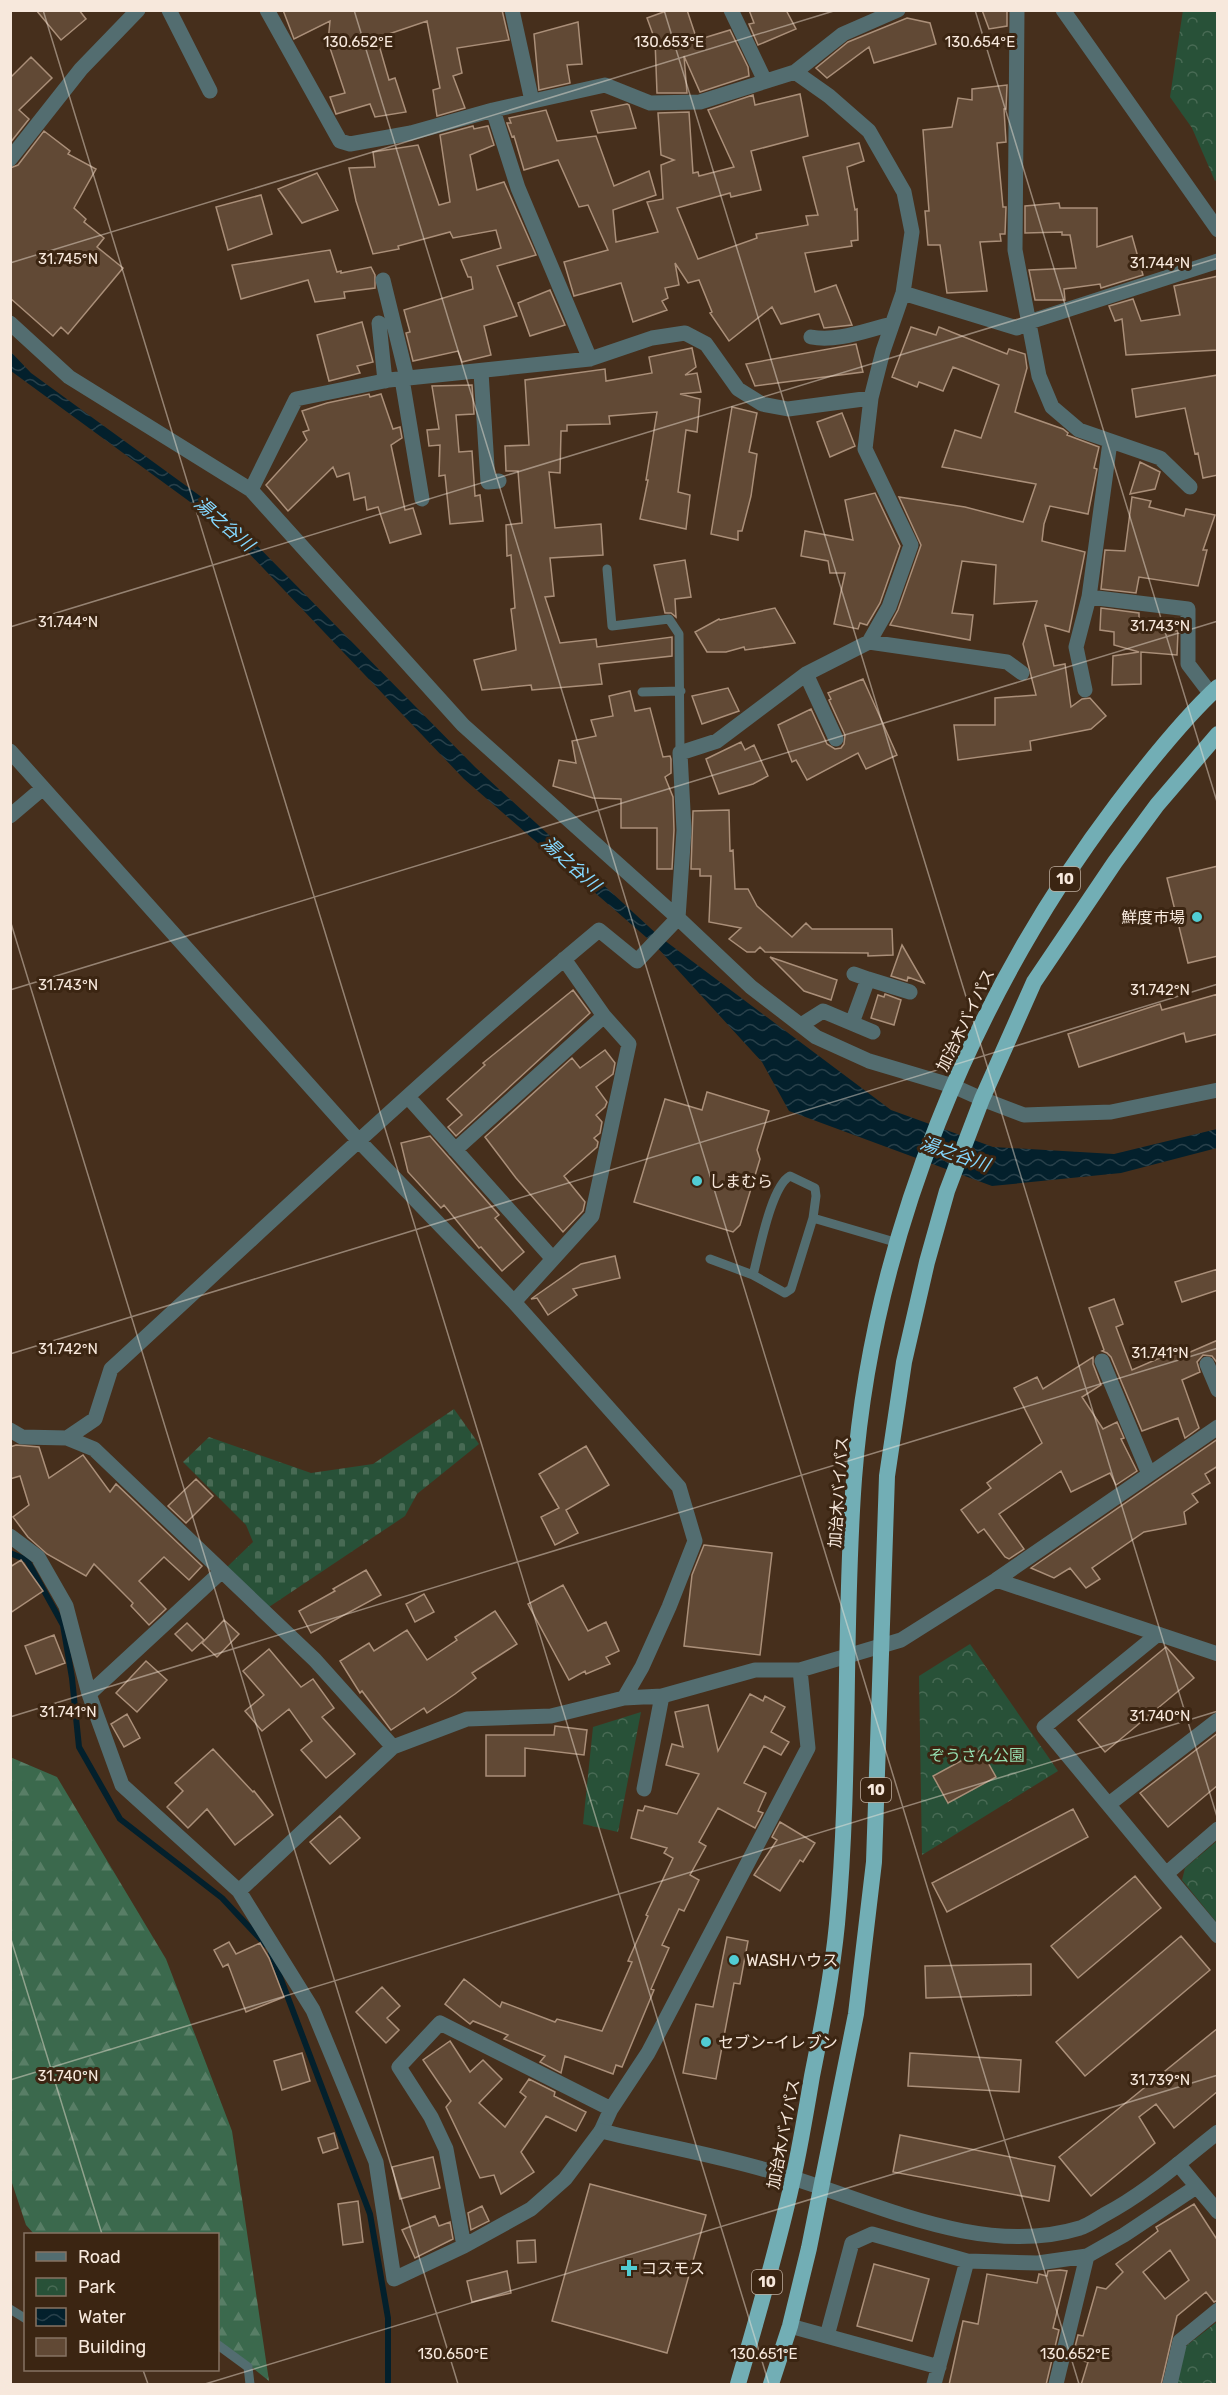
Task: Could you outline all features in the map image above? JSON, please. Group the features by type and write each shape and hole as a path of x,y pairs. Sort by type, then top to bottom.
{"highway":[{"name":"加治木バイパス","path":"738,2385 793,2179 822,2027 836,1926 842,1848 854,1478 866,1382 898,1243 916,1181 944,1106 991,1004 1083,850 1139,776 1214,690"},
{"name":"10","path":"771,2385 790,2326 809,2248 856,2014 874,1862 886,1476 904,1362 927,1262 947,1191 982,1100 1034,982 1157,805 1218,734"}],"street":[{"path":"10,159 81,69 138,10"},
{"path":"169,10 210,91"},
{"path":"267,10 340,141 350,144 411,133 493,110 605,86 650,103 700,102 795,72 843,34 898,10"},
{"path":"512,10 532,101"},
{"path":"731,10 765,81"},
{"path":"1017,10 1015,250 1039,376 1052,407 1079,430 1160,458 1190,487"},
{"path":"1064,10 1218,230"},
{"path":"67,1438 94,1419 111,1368 564,959 599,930 637,961 678,918 684,830 680,753 717,741 806,674 869,642 889,607 911,545 865,449 871,398 883,351 903,293 912,232 904,192 869,131 829,96 795,72"},
{"path":"493,110 518,188 590,359"},
{"path":"903,293 1017,328 1029,322 1218,261"},
{"path":"383,280 404,379 422,500"},
{"path":"10,323 69,377 251,490 464,725 752,987 816,1037 869,1061 953,1086 982,1100 1024,1115 1111,1112 1218,1090"},
{"path":"379,324 385,381"},
{"path":"811,337 835,338 892,324"},
{"path":"251,490 297,399 385,381 590,359 652,338 685,333 706,344 738,388 762,404 788,409 871,398"},
{"path":"481,372 488,482 499,481"},
{"path":"1085,690 1076,647 1089,597 1110,442"},
{"path":"1089,597 1188,609 1188,664 1214,690"},
{"path":"869,642 1007,662 1022,673"},
{"path":"806,674 836,739"},
{"path":"10,751 359,1142 514,1302 679,1488 695,1541 665,1617 642,1667 624,1698"},
{"path":"10,816 43,788"},
{"path":"514,1302 592,1216 629,1044 604,1016 564,959"},
{"path":"852,1023 861,976 910,992"},
{"path":"801,1025 823,1011 873,1032"},
{"path":"455,1150 604,1016"},
{"path":"409,1098 553,1259"},
{"path":"1102,1361 1149,1474"},
{"path":"1207,1364 1218,1390"},
{"path":"239,1891 393,1747 467,1719 551,1716 624,1698 662,1696 755,1670 800,1670 901,1640 996,1580 1218,1426"},
{"path":"10,1430 22,1437 67,1438 93,1449 315,1660 393,1747"},
{"path":"10,1536 38,1557 66,1606 89,1694 122,1785 239,1891 313,2010 376,2162 394,2278 464,2246 531,2209 565,2179 601,2132 611,2109 648,2053 808,1748 800,1670"},
{"path":"89,1694 222,1571"},
{"path":"996,1580 1218,1654"},
{"path":"1158,1634 1044,1726 1218,1936"},
{"path":"644,1789 662,1696"},
{"path":"1109,1804 1218,1720"},
{"path":"1166,1874 1218,1829"},
{"path":"464,2246 446,2149 432,2117 399,2067 440,2023 611,2109"},
{"path":"601,2132 773,2172 868,2205 978,2234 1023,2237 1054,2234 1083,2227 1133,2199 1218,2132"},
{"path":"1178,2164 1218,2212"},
{"path":"828,2336 852,2243 872,2234 967,2261 1038,2264 1088,2256 1196,2187"},
{"path":"1056,2385 1088,2256"},
{"path":"934,2385 967,2261"},
{"path":"1170,2385 1180,2341 1218,2310"},
{"path":"790,2326 939,2367"}],"lane":[{"path":"607,569 612,626 669,619 679,634 680,753"},
{"path":"642,692 681,691"},
{"path":"710,1259 753,1275 785,1293 789,1292 813,1218 815,1188 790,1176 783,1179 775,1197 753,1275"},
{"path":"813,1218 898,1243"},
{"path":"10,2309 24,2318"},
{"path":"219,2346 249,2367 250,2385"}],"green space":[{"path":"1183,10 1217,11 1218,179 1215,181 1192,128 1170,97"},
{"path":"454,1409 479,1444 417,1494 405,1516 269,1607 227,1567 253,1542 246,1525 183,1462 209,1437 311,1473 373,1464"},
{"name":"ぞうさん公園","path":"970,1644 1058,1771 922,1855 919,1676"},
{"path":"641,1712 618,1832 583,1824 593,1727"},
{"path":"10,1757 57,1777 166,1959 232,2131 269,2381 219,2341 219,2233 33,2233 26,2225 10,2177"},
{"path":"1217,1841 1217,1923 1182,1880 1185,1868"},
{"path":"1217,2322 1217,2384 1177,2384 1186,2346"}],"water":[{"name":"湯之谷川","path":"11,352 31,373 229,517 475,767 660,937 891,1110 993,1147 1114,1154 1217,1129 1217,1148 1121,1173 992,1186 789,1111 762,1062 654,944 464,779 223,526 11,371"}],"building":[{"path":"36,10 79,10 86,19 61,40"},
{"path":"283,10 502,10 509,40 457,48 462,73 453,76 465,108 437,116 433,90 440,88 427,21 377,38 389,80 395,78 406,112 375,117 370,104 336,114 330,97 345,93 328,42 330,21 294,39"},
{"path":"669,10 687,10 697,40 730,30 748,67 749,76 700,92 684,56 687,93 657,93 655,40 647,18"},
{"path":"749,10 786,10 796,29 758,45 749,24 754,23"},
{"path":"982,10 1007,10 1007,26 989,29"},
{"path":"907,18 930,23 936,44 874,63 869,47 827,78 816,68 848,42"},
{"path":"578,22 582,64 567,65 570,83 539,90 534,34"},
{"path":"31,57 52,78 19,110 29,119 10,143 10,78"},
{"path":"1007,85 1006,109 1004,109 1006,142 997,143 1003,207 1006,207 1005,234 1000,234 1001,241 980,242 987,291 947,293 940,245 928,245 925,211 929,211 923,130 952,127 958,98 972,100 972,89"},
{"path":"800,94 808,136 751,151 761,190 731,197 730,193 677,208 698,259 757,238 756,234 808,225 806,216 818,215 803,157 859,143 864,161 847,167 855,210 857,209 858,240 851,241 852,246 805,253 815,292 836,285 852,325 824,328 819,314 781,324 772,307 729,341 710,313 712,312 699,280 688,283 675,263 679,285 665,288 668,298 662,301 667,310 633,322 621,283 574,296 564,262 608,250 588,205 579,207 558,160 524,170 514,136 512,137 507,123 511,123 509,118 546,110 557,141 596,136 614,186 649,171 656,195 613,210 616,242 658,232 647,202 663,199 661,165 674,160 661,155 658,113 689,112 693,173 698,172 699,176 734,167 708,110 753,95 755,105"},
{"path":"627,104 636,128 598,133 591,111"},
{"path":"473,126 474,129 488,126 494,145 470,155 477,190 504,182 536,255 497,266 517,316 484,326 491,355 462,362 458,351 413,361 406,333 410,332 404,310 473,289 471,277 468,277 461,260 501,248 496,230 453,238 450,232 398,246 399,249 373,254 356,201 349,168 375,167 373,152 418,145 439,205 450,202 440,135"},
{"path":"44,131 70,151 68,154 96,169 74,208 86,219 84,222 104,238 97,247 123,268 68,334 61,327 53,336 10,298 10,168 18,165"},
{"path":"317,173 338,210 302,223 278,189"},
{"path":"261,195 272,234 228,250 216,207"},
{"path":"1059,203 1060,208 1097,208 1097,247 1132,236 1143,275 1101,288 1100,284 1064,289 1065,300 1035,300 1029,270 1076,268 1070,235 1062,235 1062,232 1025,233 1025,206"},
{"path":"330,250 337,272 371,267 375,275 375,288 344,292 345,298 315,302 308,280 241,299 232,265"},
{"path":"1218,276 1218,350 1126,355 1122,319 1115,321 1109,306 1133,299 1141,321 1180,315 1174,286"},
{"path":"550,290 565,325 530,336 518,303"},
{"path":"362,322 373,362 357,366 360,373 329,381 317,335"},
{"path":"911,327 936,335 939,327 1007,354 1009,349 1025,354 1027,368 1015,412 1063,429 1068,433 1067,435 1099,447 1088,514 1050,506 1044,524 1042,541 1085,552 1069,632 1045,625 1054,666 1065,664 1071,707 1082,699 1090,698 1106,716 1091,729 1030,741 1031,750 958,760 954,725 995,725 995,698 1036,695 1023,644 1037,601 994,604 996,565 962,561 952,613 973,615 970,640 890,625 898,610 921,545 899,497 965,507 1023,522 1036,484 942,467 955,430 981,438 999,385 953,367 943,391 919,382 917,387 892,377"},
{"path":"856,344 863,372 755,386 746,364"},
{"path":"692,348 696,367 685,375 697,373 701,392 680,394 700,399 697,432 686,430 678,492 690,495 686,529 640,519 657,412 609,416 610,424 567,425 567,431 561,431 560,473 549,472 555,528 601,524 603,555 550,558 554,596 545,597 560,643 596,639 597,647 672,637 672,656 599,664 602,684 532,690 531,685 482,690 474,660 516,650 511,609 515,608 511,555 507,556 506,525 522,523 518,471 506,471 505,446 529,445 525,380 605,369 606,381 652,373 649,357"},
{"path":"1218,375 1218,475 1203,478 1185,408 1136,417 1132,389"},
{"path":"472,385 474,414 456,415 459,452 472,451 475,496 480,495 483,521 450,524 445,475 439,476 440,445 429,446 427,430 439,429 432,386"},
{"path":"369,394 370,397 381,394 393,429 400,427 402,438 391,445 405,510 413,508 421,534 390,543 378,507 367,510 365,497 354,500 349,473 337,477 333,467 288,511 266,485 307,440 303,432 309,430 302,411"},
{"path":"732,407 757,413 749,452 757,454 751,496 742,531 738,531 738,540 711,534"},
{"path":"842,413 855,446 830,457 817,422"},
{"path":"1140,462 1160,472 1155,489 1130,494"},
{"path":"875,493 900,546 880,603 867,625 860,623 858,629 834,624 845,573 830,573 828,561 801,556 805,531 853,540 845,500"},
{"path":"1132,497 1151,501 1149,507 1184,516 1186,509 1215,515 1203,550 1207,550 1198,586 1139,577 1136,593 1101,589 1105,550 1125,551"},
{"path":"685,560 691,597 675,599 676,617 671,613 665,613 654,565"},
{"path":"775,608 795,643 745,650 744,647 726,652 707,652 695,632 719,619"},
{"path":"1101,608 1139,613 1139,628 1178,631 1177,655 1141,652 1141,684 1112,685 1113,656 1139,652 1114,645 1114,632 1100,630"},
{"path":"863,679 897,755 866,769 858,753 807,780 796,760 792,762 778,725 811,709 827,744 835,749 841,748 845,735 828,693"},
{"path":"728,688 739,711 702,724 692,696"},
{"path":"630,691 635,711 650,708 663,757 670,756 671,759 671,773 665,777 673,797 672,869 657,869 657,828 621,828 621,799 593,798 553,786 559,760 576,763 572,741 596,736 591,720 613,716 609,696"},
{"path":"741,742 745,750 754,745 768,776 753,784 719,794 706,759"},
{"path":"729,810 730,851 733,850 735,889 748,889 757,906 792,937 806,923 812,929 892,929 893,955 765,952 760,947 755,952 747,952 729,939 741,928 709,922 711,876 700,876 700,869 691,869 693,811"},
{"name":"鮮度市場","path":"1218,866 1218,956 1188,963 1167,878"},
{"path":"902,945 924,983 908,977 907,981 891,976"},
{"path":"770,957 837,980 831,1000 804,991"},
{"path":"573,990 590,1013 456,1136 448,1127 462,1115 447,1099 485,1065 483,1063"},
{"path":"885,994 901,1000 894,1025 871,1018 878,995 884,997"},
{"path":"1218,994 1218,1034 1186,1042 1184,1033 1079,1067 1068,1034 1160,1004 1162,1010"},
{"path":"605,1050 615,1063 613,1074 596,1087 607,1102 596,1115 602,1122 600,1133 594,1138 598,1142 597,1147 564,1176 585,1202 583,1211 563,1232 516,1178 485,1137 572,1058 580,1068"},
{"name":"しまむら","path":"707,1092 769,1111 757,1150 760,1159 740,1225 733,1232 634,1202 665,1099 702,1110"},
{"path":"430,1136 499,1215 495,1218 524,1252 502,1271 481,1247 479,1248 444,1205 441,1208 408,1172 401,1143"},
{"path":"615,1256 620,1278 573,1289 577,1295 548,1315 537,1298 531,1299 581,1264"},
{"path":"1218,1269 1218,1290 1182,1302 1175,1282"},
{"path":"1114,1299 1123,1324 1116,1327 1132,1370 1185,1347 1188,1353 1218,1340 1218,1364 1212,1356 1203,1355 1197,1362 1200,1372 1182,1380 1199,1428 1185,1438 1178,1418 1142,1431 1111,1357 1102,1351 1104,1350 1089,1308"},
{"path":"1093,1357 1093,1364 1101,1385 1082,1397 1103,1429 1117,1422 1124,1438 1121,1439 1137,1471 1116,1485 1110,1473 1071,1492 1061,1471 999,1514 1024,1549 1009,1559 984,1529 978,1533 961,1510 991,1488 987,1483 1042,1443 1014,1388 1037,1377 1043,1389"},
{"path":"1218,1439 1218,1466 1205,1474 1210,1483 1192,1494 1198,1502 1184,1512 1186,1524 1144,1532 1092,1568 1100,1579 1086,1588 1070,1568 1054,1578 1031,1568"},
{"path":"16,1445 39,1447 49,1478 83,1455 110,1492 116,1484 202,1566 189,1580 164,1557 139,1581 166,1609 149,1625 131,1606 133,1603 94,1564 86,1576 47,1554 28,1537 13,1517 29,1505 20,1476 10,1479 10,1447"},
{"path":"586,1446 609,1485 566,1510 578,1533 555,1545 541,1517 559,1508 539,1474"},
{"path":"196,1479 213,1496 186,1523 168,1506"},
{"path":"704,1545 772,1553 760,1655 684,1646 692,1575"},
{"path":"21,1560 43,1591 10,1613 10,1567"},
{"path":"366,1570 381,1595 311,1633 299,1611"},
{"path":"563,1585 588,1631 606,1622 619,1651 606,1657 610,1664 586,1674 585,1671 569,1680 528,1604"},
{"path":"424,1594 434,1612 415,1622 406,1604"},
{"path":"495,1611 517,1644 472,1673 476,1678 455,1694 427,1713 424,1708 391,1730 362,1691 360,1693 340,1661 369,1643 374,1651 407,1630 427,1660 457,1640 455,1637"},
{"path":"224,1620 239,1634 217,1657 202,1643"},
{"path":"187,1623 204,1640 192,1651 175,1634"},
{"path":"54,1635 65,1663 36,1674 25,1646"},
{"path":"1166,1647 1194,1678 1105,1752 1078,1720"},
{"path":"269,1649 301,1687 313,1679 334,1708 322,1717 355,1754 326,1778 301,1750 312,1741 289,1709 262,1731 245,1711 264,1695 243,1671"},
{"path":"146,1661 167,1680 137,1712 116,1693"},
{"path":"750,1694 763,1701 765,1696 785,1707 771,1732 789,1742 781,1755 764,1746 744,1783 766,1793 758,1811 763,1813 755,1828 718,1808 699,1842 706,1846 690,1875 699,1880 684,1911 679,1909 662,1945 669,1948 622,2067 616,2065 613,2074 565,2056 561,2073 540,2062 545,2056 504,2039 508,2035 473,2021 470,2024 445,2004 464,1979 500,2007 502,2002 555,2022 557,2019 602,2031 632,1962 628,1961 648,1916 646,1915 673,1858 664,1853 667,1848 631,1838 638,1810 643,1811 645,1806 677,1814 699,1774 666,1765 672,1744 683,1747 675,1712 708,1705 718,1751"},
{"path":"127,1714 140,1738 124,1747 111,1724"},
{"path":"555,1726 587,1730 584,1755 525,1748 525,1776 486,1776 486,1735 554,1735"},
{"path":"1218,1733 1218,1785 1168,1827 1140,1793"},
{"path":"213,1749 254,1791 273,1815 235,1845 207,1809 188,1828 167,1807 183,1791 175,1783"},
{"path":"981,1750 996,1777 948,1803 933,1776"},
{"path":"1073,1809 1088,1837 947,1912 932,1883"},
{"path":"340,1816 360,1838 330,1864 310,1842"},
{"path":"780,1822 815,1843 803,1862 800,1860 780,1891 754,1875 777,1840 772,1837"},
{"path":"1135,1876 1161,1908 1078,1978 1051,1946"},
{"path":"1181,1936 1210,1970 1085,2076 1056,2042"},
{"name":"セブン-イレブン","path":"727,1937 748,1941 740,1984 734,1983 716,2079 683,2073 696,2004 713,2007"},
{"path":"229,1942 236,1954 260,1943 269,1958 284,1997 246,2012 228,1964 223,1967 214,1950"},
{"path":"1031,1964 1031,1995 926,1998 925,1966"},
{"path":"382,1987 400,2006 387,2018 399,2030 386,2043 356,2012"},
{"path":"1218,2028 1218,2091 1174,2128 1156,2104 1139,2117 1155,2143 1091,2196 1059,2157"},
{"path":"450,2041 470,2072 483,2060 502,2079 479,2103 505,2127 526,2097 520,2092 529,2079 555,2092 554,2096 586,2112 576,2131 546,2116 521,2152 534,2172 501,2194 494,2175 480,2178 446,2107 451,2101 423,2060"},
{"path":"302,2053 310,2081 282,2090 274,2061"},
{"path":"910,2053 1021,2060 1019,2092 908,2086"},
{"path":"334,2133 338,2148 323,2153 318,2138"},
{"path":"900,2135 1055,2166 1049,2201 893,2172"},
{"path":"433,2157 440,2188 400,2199 392,2167"},
{"name":"コスモス","path":"590,2184 706,2215 667,2353 552,2321"},
{"path":"358,2201 363,2242 343,2245 338,2204"},
{"path":"1194,2204 1218,2241 1218,2300 1214,2302 1206,2292 1177,2316 1161,2385 1081,2385 1088,2362 1072,2359 1078,2335 1083,2336 1097,2287 1106,2289 1123,2272 1116,2264 1158,2231 1156,2227","holes":["1170,2250 1189,2280 1165,2299 1143,2272"]},
{"path":"482,2206 489,2221 471,2230 468,2213"},
{"path":"435,2216 439,2226 450,2222 453,2239 415,2258 402,2230"},
{"path":"535,2240 536,2262 518,2263 517,2241"},
{"path":"874,2264 929,2279 912,2341 857,2326"},
{"path":"507,2271 511,2293 472,2302 467,2281"},
{"path":"1048,2271 1067,2271 1053,2328 1059,2330 1046,2385 949,2385 963,2321 978,2324 987,2274 1037,2283 1039,2274 1047,2276"}],"waterway":[{"path":"10,1553 27,1560 63,1625 72,1678 79,1747 120,1819 222,1898 266,1945"},
{"path":"271,1953 370,2214 388,2318 388,2384"}],"place":[{"name":"鮮度市場","path":"1197,917"},
{"name":"しまむら","path":"697,1181"},
{"name":"WASHハウス","path":"734,1960"},
{"name":"セブン-イレブン","path":"706,2042"},
{"name":"コスモス","path":"629,2268"}]}
